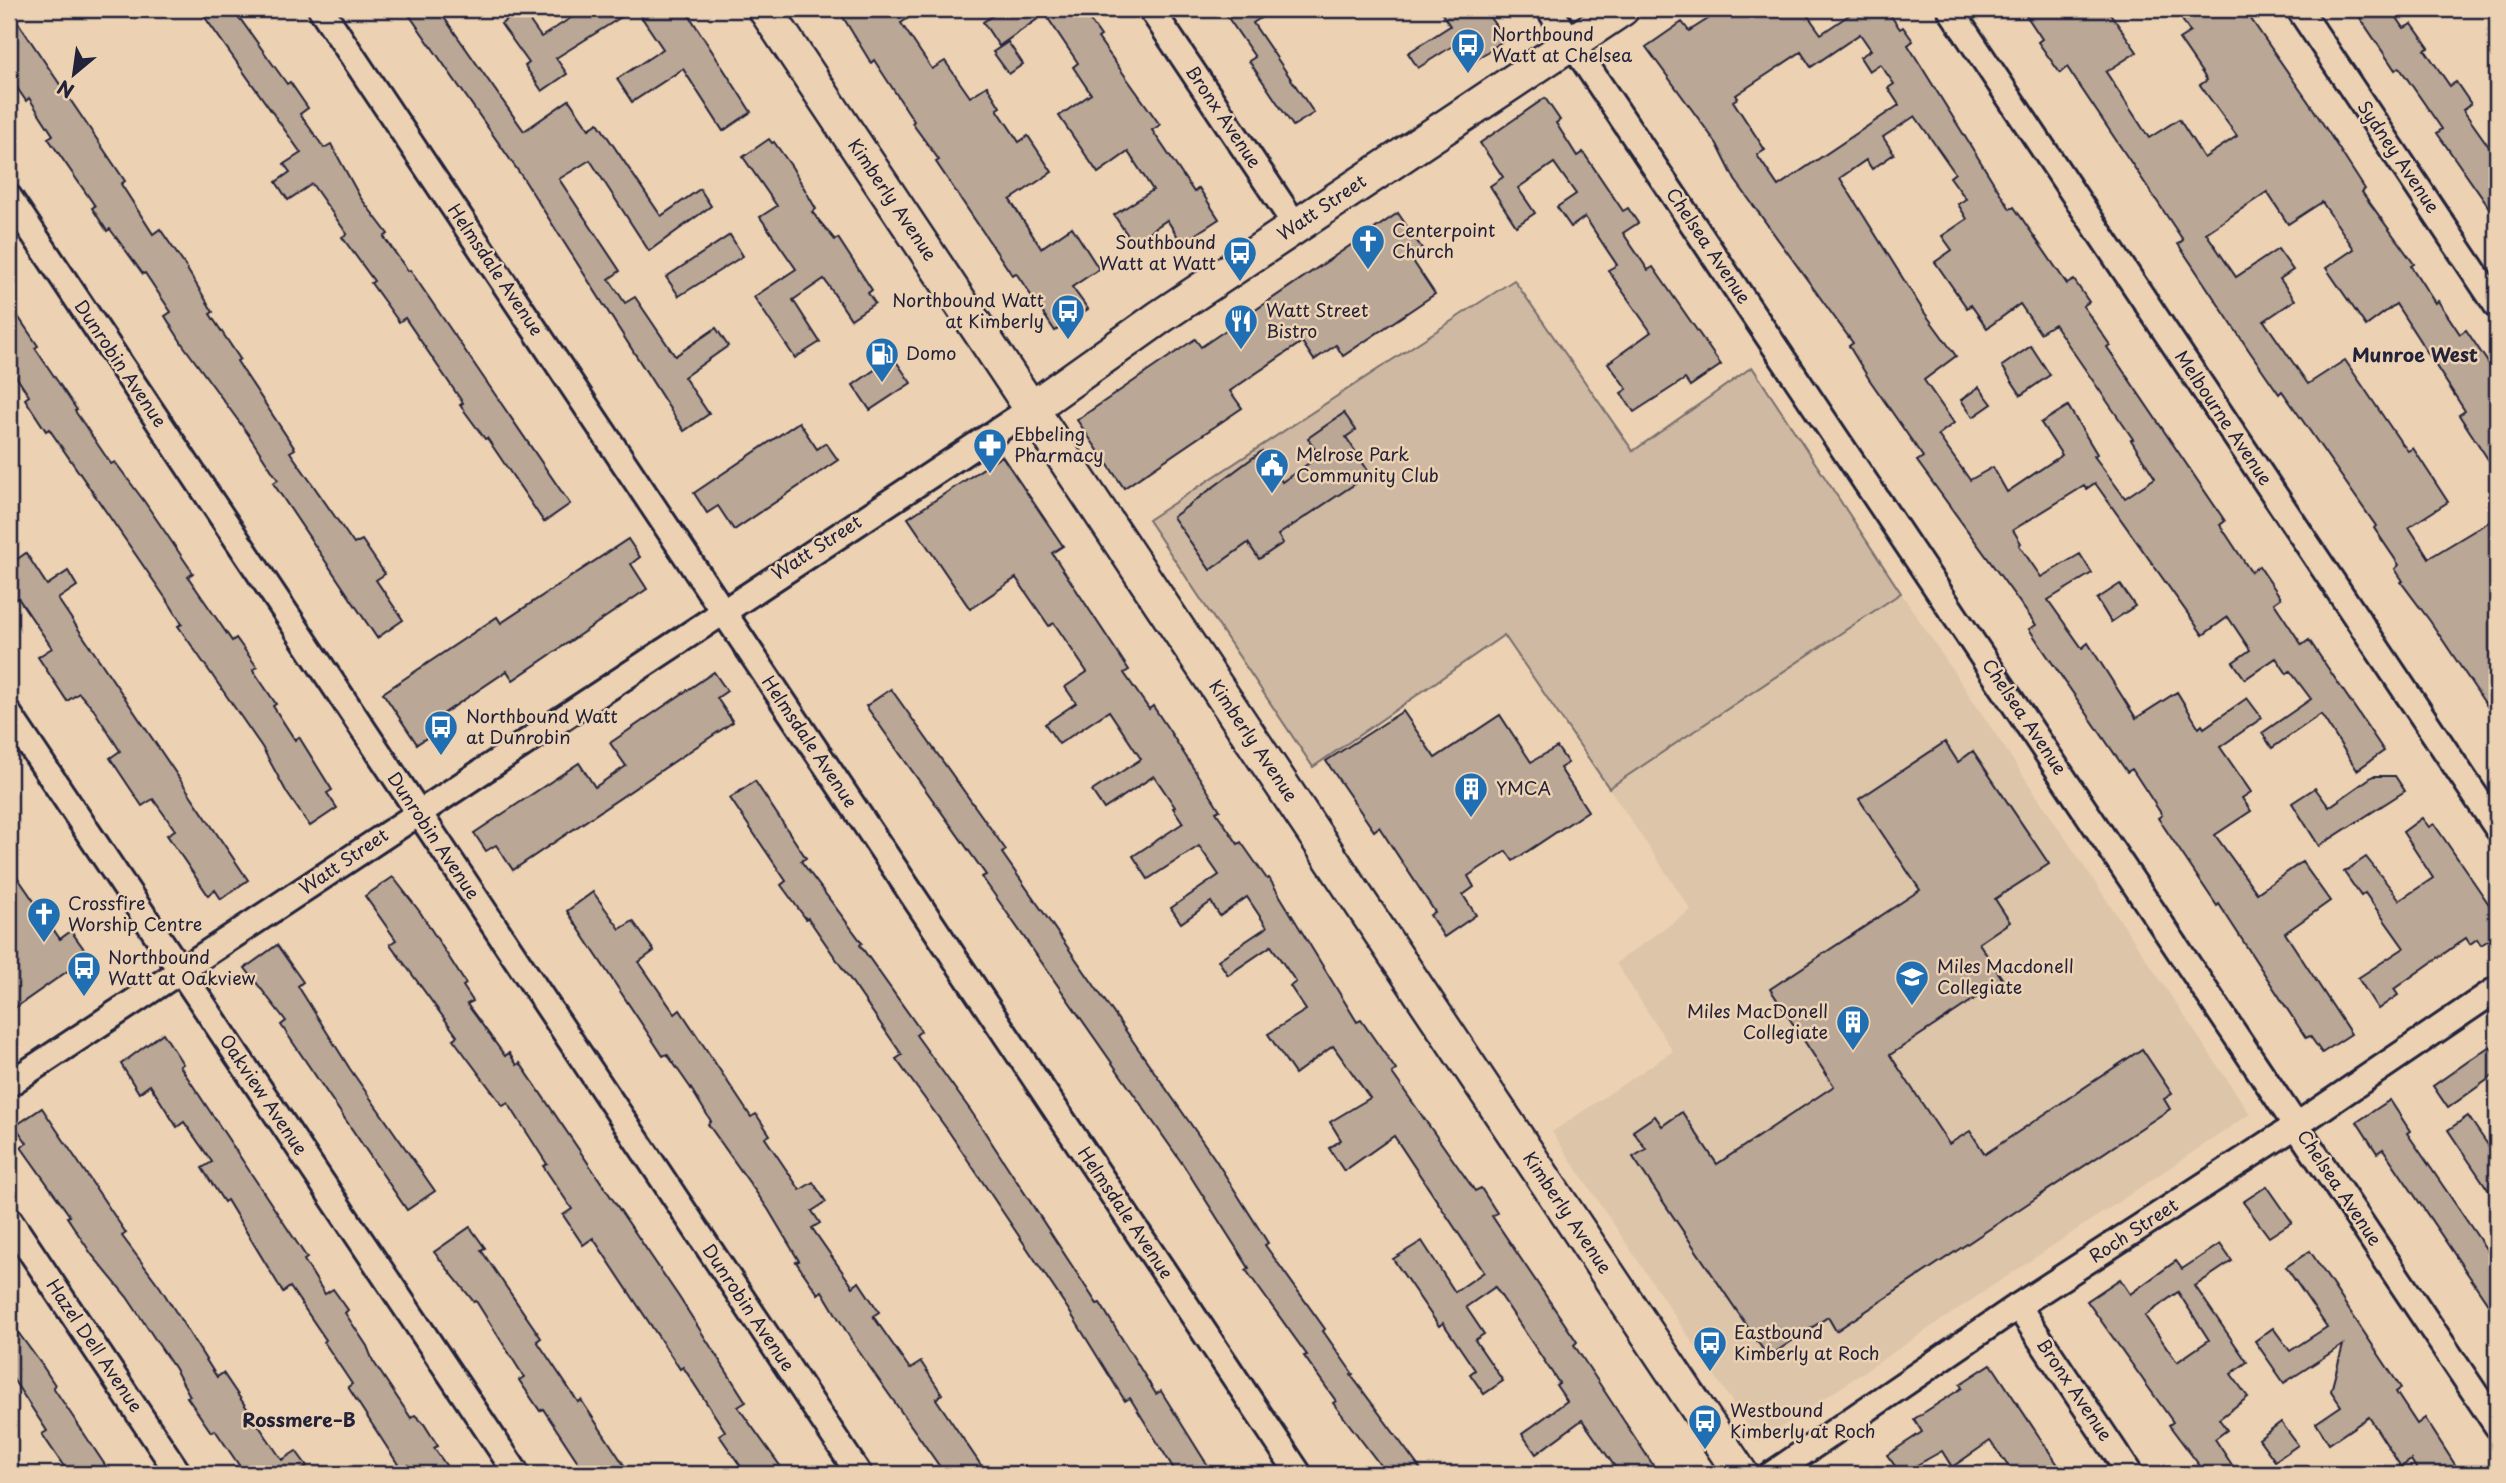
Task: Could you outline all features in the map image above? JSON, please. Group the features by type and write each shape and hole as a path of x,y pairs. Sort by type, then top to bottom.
{"street":[{"name":"Helmsdale Avenue","path":"321,9 1299,1474"},
{"name":"Kimberly Avenue","path":"765,9 1741,1474"},
{"name":"Bronx Avenue","path":"1151,9 1296,226"},
{"name":"Chelsea Avenue","path":"1549,9 2497,1426"},
{"name":"Watt Street","path":"9,1084 1032,408 1296,226 1622,9"},
{"name":"Melbourne Avenue","path":"1950,9 2497,828"},
{"name":"Sydney Avenue","path":"2299,9 2497,306"},
{"name":"Dunrobin Avenue","path":"9,197 416,813 859,1474"},
{"name":"Oakview Avenue","path":"9,714 517,1474"},
{"name":"Roch Street","path":"1772,1474 2018,1306 2297,1125 2497,989"},
{"name":"Hazel Dell Avenue","path":"9,1219 179,1474"},
{"name":"Bronx Avenue","path":"2018,1306 2130,1474"}],"shaded area":[{"path":"1514,280 1633,451 1752,367 1901,593 1609,788 1504,635 1313,767 1148,520"},
{"name":"Miles Macdonell Collegiate","path":"1901,593 2250,1114 1759,1442 1552,1132 1673,1051 1616,963 1691,910 1609,788"}],"building":[{"path":"9,9 125,181 121,184 153,234 160,229 184,264 213,312 210,314 240,359 237,361 295,449 290,452 354,544 362,540 385,574 376,580 403,620 377,638 273,483 278,480 248,434 183,345 165,316 171,312 145,273 143,274 110,229 107,231 92,208 95,206 48,138 53,135 29,98 26,101 9,76"},
{"path":"199,9 233,9 287,84 290,82 308,108 300,114 324,148 331,144 360,197 388,234 384,237 408,271 410,270 570,504 544,522 487,438 485,439 460,405 463,403 405,318 399,322 371,283 374,281 342,237 347,234 312,184 288,200 276,182 290,172 284,164 301,153"},
{"path":"405,9 438,9 524,131 569,100 589,129 598,123 661,216 700,189 711,206 649,251 590,160 559,179 620,271 609,279 625,303 635,297 675,356 716,328 728,346 684,377 709,414 684,431 523,178"},
{"path":"585,9 634,9 556,58 567,74 542,91 525,66 529,63 501,24 522,10 541,37"},
{"path":"636,9 685,9 751,112 723,131 683,69 632,102 617,79 663,49"},
{"path":"838,9 922,9 901,23 932,69 945,61 970,97 987,86 1000,107 997,109 1019,142 1028,136 1052,172 1010,200 1041,248 1072,227 1099,269 1072,287 1088,309 1055,331 1016,273 1012,275 936,162 939,160 912,123 914,121 874,60 871,63"},
{"path":"1002,9 1082,9 1101,36 1098,38 1160,125 1152,130 1194,192 1199,188 1219,219 1182,243 1167,220 1133,243 1114,215 1153,190 1128,152 1098,173 1059,116 1091,94 1073,67 1078,63 1045,14 999,46 983,22"},
{"path":"1222,9 1274,9 1253,23 1314,113 1293,126 1249,61 1255,57"},
{"path":"1439,9 1484,9 1505,39 1476,60 1462,40 1418,68 1408,53 1450,26"},
{"path":"1724,9 1803,9 1821,34 1858,9 1886,9 1900,29 1903,27 1913,41 1908,45 2010,209 2014,207 2067,284 2074,280 2089,302 2083,306 2110,345 2107,347 2225,521 2220,525 2251,572 2259,566 2281,598 2274,603 2302,645 2309,640 2384,751 2357,770 2321,714 2272,748 2262,733 2311,699 2290,671 2287,674 2276,658 2245,679 2233,662 2250,650 2228,617 2203,635 2095,483 2086,489 2084,486 2013,530 2021,543 2019,545 2041,577 2080,554 2092,573 2048,600 2082,648 2088,643 2136,718 2177,692 2199,728 2202,725 2204,728 2247,698 2262,718 2220,747 2251,792 2242,798 2251,811 2215,835 2257,893 2302,862 2330,901 2285,933 2351,1034 2322,1053 2310,1036 2306,1038 2219,904 2217,906 2158,818 2162,815 2132,769 2127,772 2029,629 2036,625 1917,461 1923,457 1869,379 1849,346 1853,343 1735,180 1717,144 1646,47 1682,22 1689,31","holes":["1860,34 1871,50 1860,57 1869,71 1880,64 1894,84 1888,88 1899,105 1778,186 1757,155 1765,150 1733,101 1738,98 1736,95 1801,52 1811,67","1915,116 1955,173 1950,177 1966,199 1958,204 1967,219 1942,236 1952,250 1935,262 1967,308 1971,305 1987,328 2020,304 2040,333 2054,324 2133,439 2131,440 2155,478 2125,498 2094,456 2097,454 2068,406 2041,423 2062,455 2007,492 1993,467 1970,480 1938,435 1954,423 1924,380 1956,356 1924,312 1840,178 1866,160 1872,169 1894,154 1883,137"]},
{"path":"2022,9 2107,9 2137,52 2106,72 2149,138 2179,119 2204,158 2237,136 2200,85 2207,80 2179,39 2190,32 2175,9 2244,9 2314,110 2365,189 2362,192 2414,264 2411,266 2435,303 2438,301 2460,334 2466,330 2497,376 2497,473 2459,415 2465,411 2396,304 2366,326 2326,268 2354,249 2322,202 2288,224 2267,192 2206,233 2236,277 2278,249 2293,270 2280,279 2295,300 2264,321 2308,384 2345,360 2400,441 2408,451 2413,448 2448,502 2409,527 2429,558 2497,517 2497,721 2401,582 2403,581 2395,569 2399,565 2374,528 2376,526 2282,391 2279,394 2248,349 2178,244 2183,240 2067,67 2060,73 2038,42 2042,39"},
{"path":"2354,9 2391,9 2404,28 2412,24 2429,48 2425,50 2450,86 2456,82 2471,104 2463,110 2497,158 2497,219 2437,133 2442,129 2399,67 2395,70"},
{"path":"1008,42 1023,64 1009,74 993,52"},
{"path":"1545,98 1560,120 1556,123 1577,156 1583,152 1623,211 1628,208 1638,223 1623,233 1648,270 1653,267 1721,365 1690,386 1685,379 1634,412 1621,393 1627,389 1608,363 1651,332 1608,270 1617,265 1585,217 1571,227 1557,207 1576,194 1554,163 1518,188 1535,213 1516,226 1490,186 1503,177 1480,143"},
{"path":"769,139 792,167 816,209 812,212 835,240 838,238 872,290 868,293 875,303 851,319 824,279 793,300 820,342 795,358 754,297 796,269 760,217 777,206 743,157"},
{"path":"1398,213 1423,250 1411,258 1435,294 1343,356 1336,345 1314,360 1302,342 1230,391 1242,408 1124,488 1077,420 1195,339 1201,347"},
{"path":"730,235 743,256 679,296 666,277"},
{"path":"9,303 38,346 35,348 111,464 115,462 144,501 193,573 188,577 232,641 236,638 257,667 253,670 276,704 273,706 295,740 299,737 332,790 327,793 337,808 310,826 287,793 262,747 178,626 182,624 171,606 49,429 46,431 25,399 29,396 9,366"},
{"path":"2031,346 2050,375 2021,395 2002,366"},
{"name":"Domo","path":"893,357 911,383 870,410 853,385"},
{"path":"1979,387 1992,404 1973,417 1961,400"},
{"name":"Melrose Park Community Club","path":"1344,413 1356,430 1346,437 1370,474 1278,535 1283,543 1259,559 1248,543 1210,570 1173,517 1262,451 1282,482 1319,456 1308,438"},
{"path":"799,422 817,449 826,443 838,460 734,530 718,506 707,513 694,493"},
{"path":"1002,456 1063,546 1052,553 1129,670 1124,673 1149,709 1153,706 1220,810 1216,812 1238,844 1241,842 1267,879 1269,878 1357,1022 1361,1020 1396,1070 1392,1073 1475,1191 1481,1188 1497,1213 1492,1216 1577,1342 1574,1345 1659,1474 1620,1474 1582,1420 1536,1454 1522,1434 1567,1401 1556,1385 1559,1383 1495,1287 1466,1307 1484,1334 1475,1340 1503,1381 1484,1394 1470,1374 1475,1370 1443,1323 1439,1326 1393,1259 1422,1241 1455,1292 1484,1272 1394,1136 1344,1171 1329,1148 1341,1140 1330,1122 1370,1098 1333,1046 1295,1074 1268,1034 1306,1010 1290,986 1296,982 1271,946 1228,975 1218,960 1267,927 1247,897 1220,916 1211,902 1181,923 1171,908 1219,875 1199,846 1148,879 1133,856 1183,823 1154,776 1104,809 1092,791 1141,759 1109,711 1059,744 1045,724 1076,703 1065,687 1087,672 1054,623 1049,626 1016,578 970,609 908,518"},
{"path":"628,539 640,557 631,564 647,589 513,680 507,671 437,718 443,727 417,744 383,693 497,617 501,623"},
{"path":"26,553 47,585 68,571 77,586 58,599 248,880 221,899 215,890 208,895 167,835 175,830 153,799 142,806 110,758 120,751 94,710 79,693 67,701 38,657 52,648 18,598 9,604 9,565"},
{"path":"2120,584 2135,606 2111,622 2097,599"},
{"path":"714,672 727,691 717,698 733,722 513,870 496,845 486,851 474,833 579,763 595,787 626,766 610,743"},
{"path":"891,689 1006,850 1002,853 1215,1159 1268,1243 1265,1245 1325,1329 1323,1331 1353,1374 1351,1375 1424,1474 1387,1474 1333,1403 1336,1401 1304,1356 1307,1355 1246,1270 1249,1268 1184,1166 982,877 986,875 866,706"},
{"name":"YMCA","path":"1403,711 1435,758 1500,715 1531,762 1557,747 1568,763 1560,768 1588,811 1513,861 1506,851 1468,876 1474,887 1463,895 1476,915 1444,937 1430,915 1435,912 1379,827 1374,831 1326,761"},
{"name":"Miles MacDonell Collegiate","path":"1945,742 1958,762 1973,751 2049,864 1995,899 2010,922 1979,943 2003,980 1890,1055 1949,1144 1970,1131 1985,1154 2142,1049 2172,1094 2164,1099 2170,1109 1836,1331 1828,1317 1768,1357 1633,1157 1646,1149 1633,1131 1655,1116 1662,1126 1682,1112 1717,1164 1834,1086 1770,989 1920,890 1859,799"},
{"path":"2373,776 2395,776 2405,791 2319,846 2292,803 2315,788 2329,807"},
{"path":"755,781 806,858 801,861 862,943 860,945 921,1031 916,1035 971,1111 1097,1304 1100,1303 1156,1394 1161,1391 1213,1474 1177,1474 1130,1398 1125,1401 1068,1309 949,1132 896,1059 902,1055 808,918 806,919 781,885 786,881 730,798"},
{"path":"2422,818 2429,827 2434,824 2497,916 2497,935 2481,945 2477,939 2470,944 2466,938 2394,989 2398,995 2378,1009 2358,978 2404,948 2365,893 2361,896 2344,872 2366,857 2400,900 2433,878 2403,832"},
{"name":"Crossfire Worship Centre","path":"9,865 60,939 71,931 89,956 9,1012"},
{"path":"393,877 420,912 466,984 463,986 473,1001 467,1004 505,1056 509,1053 517,1065 520,1063 679,1297 746,1402 738,1407 786,1474 746,1474 719,1435 725,1431 683,1367 680,1369 593,1238 583,1245 563,1215 572,1209 543,1166 547,1164 508,1103 503,1106 453,1039 457,1036 390,944 396,940 365,896"},
{"path":"593,892 620,929 633,921 654,951 639,962 675,1014 680,1010 751,1117 756,1114 770,1135 765,1138 800,1190 813,1182 826,1202 812,1211 820,1223 812,1228 853,1287 859,1282 879,1312 873,1316 910,1369 921,1362 942,1394 936,1399 987,1474 945,1474 855,1346 822,1291 818,1294 796,1262 799,1261 768,1209 708,1124 711,1121 690,1087 667,1054 663,1056 567,911"},
{"path":"277,945 303,982 298,986 350,1069 435,1191 407,1210 281,1025 286,1021 245,968"},
{"path":"163,1033 183,1064 180,1066 307,1258 304,1260 325,1294 333,1289 348,1310 345,1313 367,1346 373,1361 411,1418 415,1415 424,1424 438,1446 434,1448 452,1474 414,1474 408,1465 401,1469 348,1387 352,1384 324,1342 326,1340 290,1287 283,1292 227,1200 224,1202 202,1168 212,1162 184,1122 177,1127 150,1085 139,1093 121,1064"},
{"path":"2490,1046 2497,1058 2497,1073 2448,1108 2433,1086"},
{"path":"2390,1100 2410,1131 2407,1133 2497,1265 2497,1317 2383,1149 2377,1153 2357,1122"},
{"path":"42,1108 126,1233 122,1236 160,1287 217,1377 223,1373 282,1460 296,1451 307,1466 295,1474 245,1474 215,1430 211,1432 187,1397 190,1396 175,1369 127,1297 92,1255 67,1217 70,1216 21,1147 27,1143 15,1126"},
{"path":"2468,1116 2497,1158 2497,1203 2448,1130"},
{"path":"2267,1186 2292,1222 2269,1237 2243,1202"},
{"path":"470,1227 485,1248 481,1250 541,1338 537,1341 578,1402 581,1400 630,1474 586,1474 543,1409 540,1411 519,1380 524,1377 476,1301 474,1302 434,1252"},
{"path":"2220,1244 2232,1261 2195,1286 2247,1362 2231,1374 2248,1397 2219,1419 2227,1430 2215,1439 2238,1474 2206,1474 2169,1425 2173,1422 2087,1301 2120,1279 2130,1294 2176,1261 2182,1269","holes":["2178,1292 2209,1340 2177,1362 2145,1316"]},
{"path":"2310,1251 2401,1388 2396,1392 2417,1424 2425,1418 2461,1474 2420,1474 2411,1460 2401,1467 2369,1417 2329,1444 2316,1423 2341,1406 2331,1391 2343,1345 2284,1383 2255,1341 2273,1328 2290,1351 2327,1327 2286,1267"},
{"path":"9,1320 42,1365 55,1385 53,1387 111,1474 69,1474 42,1434 47,1431 9,1373"},
{"path":"1991,1364 2064,1474 2014,1474 1990,1441 1952,1467 1942,1451 1901,1474 1887,1455 1922,1432 1914,1419 1962,1388 1960,1384"},
{"path":"2281,1422 2298,1445 2275,1461 2259,1439"}],"place":[{"name":"Northbound Watt at Chelsea","path":"1468,75"},
{"name":"Centerpoint Church","path":"1368,271"},
{"name":"Southbound Watt at Watt","path":"1240,283"},
{"name":"Northbound Watt at Kimberly","path":"1068,341"},
{"name":"Watt Street Bistro","path":"1241,351"},
{"name":"Domo","path":"882,384"},
{"name":"Ebbeling Pharmacy","path":"990,475"},
{"name":"Melrose Park Community Club","path":"1272,495"},
{"name":"Northbound Watt at Dunrobin","path":"441,757"},
{"name":"YMCA","path":"1471,819"},
{"name":"Crossfire Worship Centre","path":"44,944"},
{"name":"Northbound Watt at Oakview","path":"84,998"},
{"name":"Miles Macdonell Collegiate","path":"1912,1007"},
{"name":"Miles MacDonell Collegiate","path":"1853,1052"},
{"name":"Eastbound Kimberly at Roch","path":"1710,1373"},
{"name":"Westbound Kimberly at Roch","path":"1705,1451"}],"district":[{"name":"Munroe West","path":"2415,355"},
{"name":"Rossmere–B","path":"299,1420"}]}
